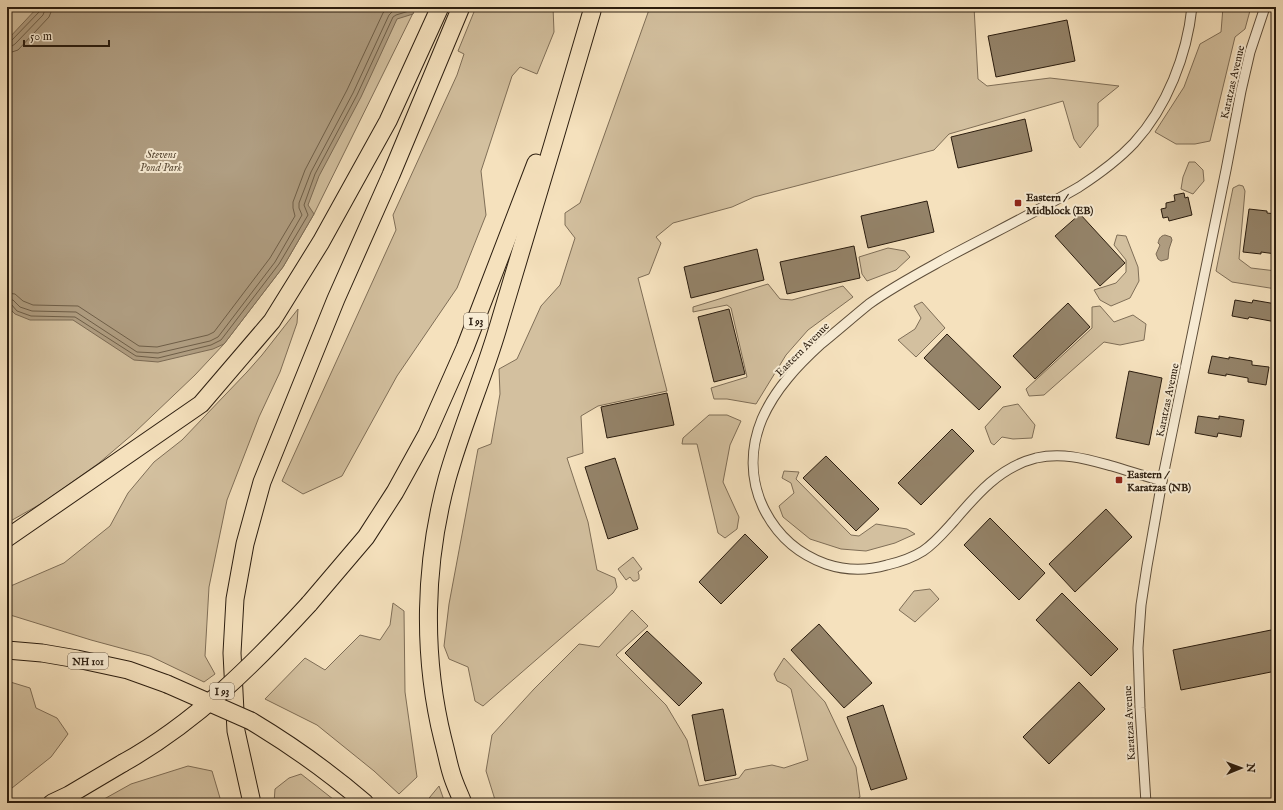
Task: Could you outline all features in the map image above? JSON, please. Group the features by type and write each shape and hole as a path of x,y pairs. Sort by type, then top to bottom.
{"highway":[{"path":"7,538 201,404 272,321 321,242 388,120 440,7"},
{"path":"252,803 236,730 232,653 235,599 245,544 262,482 336,299 448,41 461,7"},
{"path":"463,803 451,772 438,719 431,666 429,612 432,558 447,480 488,360 593,9"},
{"name":"I 93","path":"52,803 69,795 146,750 179,726 237,679 309,604 366,536 395,492 428,434 468,341 514,224 593,9"},
{"name":"NH 101","path":"7,650 42,653 84,660 128,670 167,684 251,720 314,762 365,803"}],"street":[{"name":"Eastern Avenue","path":"1162,481 1083,458 1061,455 1035,459 1010,469 998,476 974,497 940,536 921,552 897,563 873,569 860,570 846,569 821,562 803,553 787,541 765,512 754,478 752,458 758,430 764,415 775,396 787,379 802,363 836,331 869,305 920,272 1079,188 1097,175 1134,143 1156,112 1171,83 1185,46 1192,7"},
{"name":"Karatzas Avenue","path":"1146,803 1138,686 1138,648 1141,604 1146,566 1241,91 1250,52 1265,7"}],"green space":[{"name":"Stevens Pond Park","path":"7,7 416,7 314,214 283,267 224,344 195,375 133,434 99,463 44,502 7,523"},
{"path":"476,7 553,7 554,32 537,74 520,67 512,76 481,171 486,215 457,288 397,376 342,476 303,494 282,481 396,230 393,215 457,75 464,54 458,51"},
{"path":"650,7 974,7 978,79 987,86 1050,78 1119,86 1098,103 1098,126 1080,148 1074,139 1063,101 949,134 934,150 754,197 732,207 673,223 656,237 661,243 649,274 638,278 667,391 598,406 581,416 583,453 567,458 588,522 597,570 615,578 617,587 613,593 483,706 475,701 468,667 449,659 444,646 449,604 478,449 491,444 500,394 499,369 517,359 541,306 560,285 575,238 565,225 565,213 580,203"},
{"path":"1223,7 1251,7 1245,29 1235,37 1210,141 1195,144 1176,144 1155,132 1184,87 1200,44 1221,32"},
{"path":"1189,162 1195,162 1203,170 1204,181 1193,194 1181,189 1183,177"},
{"path":"1239,185 1243,186 1245,191 1239,259 1251,268 1276,271 1276,289 1232,282 1216,271 1233,188"},
{"path":"1117,235 1126,236 1138,267 1139,281 1130,298 1111,306 1100,300 1094,290 1116,283 1126,272 1126,260 1114,245"},
{"path":"888,248 905,251 910,257 896,270 867,281 862,274 859,257"},
{"path":"768,284 780,299 792,300 843,286 853,297 808,330 786,355 756,404 727,399 714,399 711,388 747,377 731,308 727,305 693,312 693,307"},
{"path":"922,302 945,328 916,357 898,340 915,329 921,318 914,306"},
{"path":"1100,306 1114,322 1133,315 1146,324 1144,340 1120,345 1104,342 1044,395 1029,396 1026,389 1092,328 1092,307"},
{"path":"298,309 297,323 280,372 259,417 227,500 209,587 205,656 215,674 204,682 150,656 91,640 7,614 7,587 64,563 110,526 128,493 154,462 182,440 247,372"},
{"path":"1018,404 1035,425 1032,438 1013,439 1002,437 994,445 991,443 985,427 1003,407"},
{"path":"709,415 727,415 741,421 730,445 723,482 739,517 737,529 725,538 718,533 697,444 682,444 683,438"},
{"path":"784,471 799,472 796,479 851,535 859,536 876,524 907,529 915,534 895,543 866,551 841,549 810,539 783,517 779,506 794,493 791,483 782,478"},
{"path":"633,557 642,569 638,572 639,579 636,581 633,581 630,577 626,580 618,569"},
{"path":"930,589 939,599 915,622 899,610 914,591"},
{"path":"393,603 404,611 405,692 417,777 399,794 374,771 317,725 265,699 305,658 325,670 360,635 380,640 390,625"},
{"path":"632,610 648,626 616,655 666,705 687,740 699,786 739,778 745,770 772,765 784,768 808,760 791,689 777,681 774,674 784,658 825,702 856,767 860,797 850,803 496,803 486,771 492,735 534,689 579,644 599,647"},
{"path":"7,681 30,688 36,708 57,718 68,734 51,757 7,792"},
{"path":"188,766 212,771 220,798 219,803 97,803 131,784"},
{"path":"301,774 338,803 274,803 275,789 289,778"},
{"path":"439,786 445,803 425,803"}],"water":[{"name":"Stevens Pond Park","path":"38,7 416,7 413,14 397,19 361,97 319,176 308,205 314,214 283,267 224,344 213,349 158,362 134,360 73,320 30,320 15,314 7,306 7,42"},
{"path":"1165,235 1171,237 1172,240 1168,259 1161,261 1158,259 1156,254 1160,245 1158,243 1159,239"}],"building":[{"path":"1067,20 1075,61 996,77 988,36"},
{"path":"1025,119 1032,151 958,168 951,137"},
{"path":"1184,193 1185,198 1188,197 1192,215 1169,221 1168,217 1163,218 1161,209 1166,208 1166,203 1175,201 1174,195"},
{"path":"927,201 934,232 868,248 861,216"},
{"path":"1249,209 1267,211 1267,213 1276,214 1276,254 1243,252"},
{"path":"1080,214 1125,263 1100,286 1055,236"},
{"path":"854,246 860,278 787,294 780,262"},
{"path":"757,249 764,280 691,298 684,267"},
{"path":"1235,300 1252,303 1253,300 1276,304 1276,322 1249,317 1248,319 1232,316"},
{"path":"1068,303 1090,327 1035,379 1013,356"},
{"path":"729,309 745,374 714,382 698,317"},
{"path":"947,334 1001,387 979,410 924,358"},
{"path":"1212,356 1252,361 1252,365 1269,367 1266,385 1248,382 1248,378 1226,374 1226,376 1208,373"},
{"path":"1129,371 1162,378 1149,445 1116,438"},
{"path":"667,393 674,425 607,438 601,407"},
{"path":"1198,416 1219,419 1219,416 1244,420 1241,437 1218,433 1217,437 1195,433"},
{"path":"952,429 974,451 921,505 898,483"},
{"path":"826,456 879,509 856,531 803,478"},
{"path":"615,458 638,529 608,539 585,467"},
{"path":"1106,509 1132,537 1075,592 1049,564"},
{"path":"990,518 1045,573 1019,600 964,545"},
{"path":"745,534 768,557 721,604 699,582"},
{"path":"1062,593 1118,649 1091,676 1036,620"},
{"path":"819,624 872,683 844,708 791,650"},
{"path":"1276,629 1276,671 1181,690 1173,650"},
{"path":"647,631 702,683 679,706 625,653"},
{"path":"1079,682 1105,709 1049,764 1023,737"},
{"path":"883,705 907,779 871,790 847,717"},
{"path":"723,709 736,775 705,781 692,715"}],"place":[{"name":"Eastern / Midblock (EB)","path":"1018,203"},
{"name":"Eastern / Karatzas (NB)","path":"1119,480"}]}
